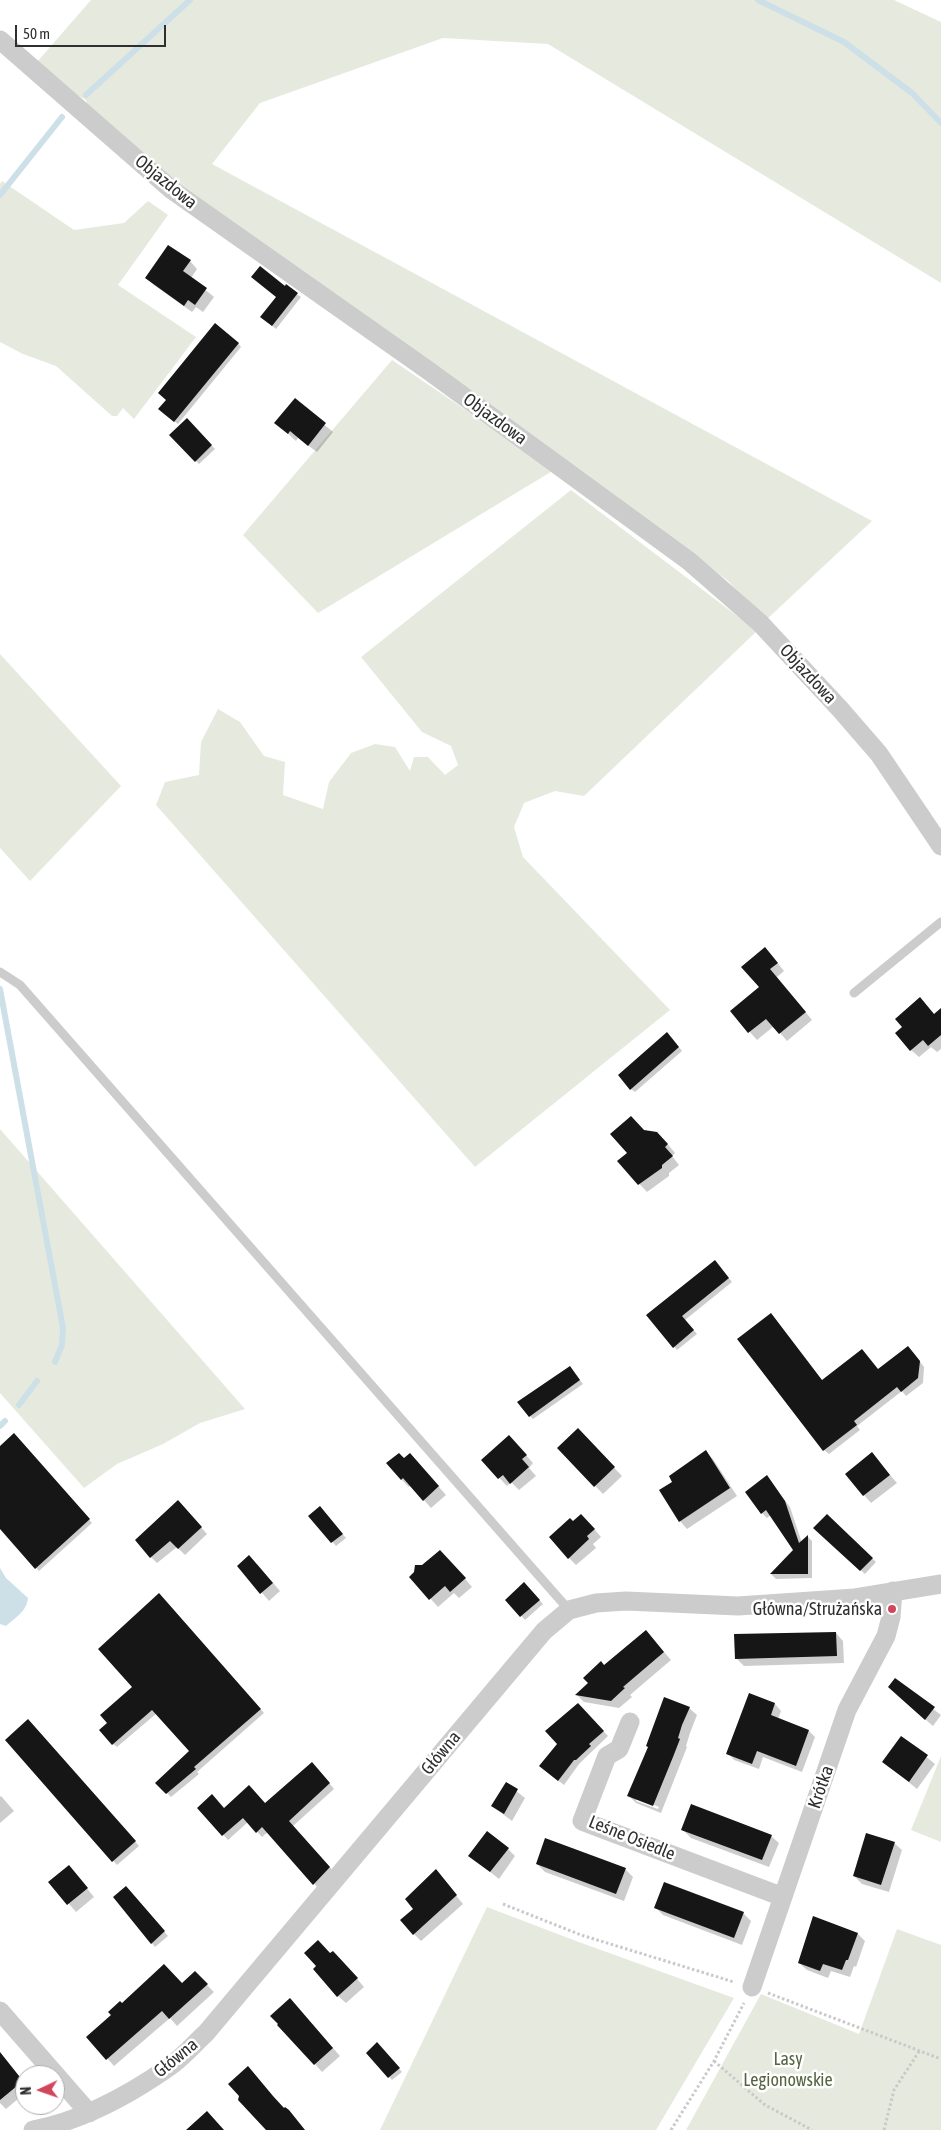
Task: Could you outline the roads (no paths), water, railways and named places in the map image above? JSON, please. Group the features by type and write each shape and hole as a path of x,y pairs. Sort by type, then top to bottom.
{"street":[{"name":"Objazdowa","path":"0,40 172,190 429,371 689,562 725,592 760,623 872,746 941,846"},
{"name":"Główna","path":"33,2130 52,2126 89,2112 170,2066 206,2033 538,1639 569,1610 596,1603 626,1601 738,1606 789,1603 855,1598 941,1584"},
{"name":"Krótka","path":"752,1987 847,1710 886,1636 891,1617 893,1591"},
{"name":"Leśne Osiedle","path":"630,1722 618,1749 608,1756 582,1821 783,1897"},
{"path":"0,2011 89,2112"}],"lane":[{"path":"854,993 941,922"},
{"path":"0,972 20,985 569,1610"}],"waterway":[{"path":"86,95 190,0"},
{"path":"758,0 844,42 912,93 941,123"},
{"path":"0,195 62,117"},
{"path":"0,989 63,1328 62,1345 55,1362"},
{"path":"19,1405 37,1381"},
{"path":"0,1426 5,1421"}],"place":[{"name":"Główna/Strużańska","path":"892,1609"}],"park label":[{"name":"Lasy Legionowskie","path":"788,2069"}]}
